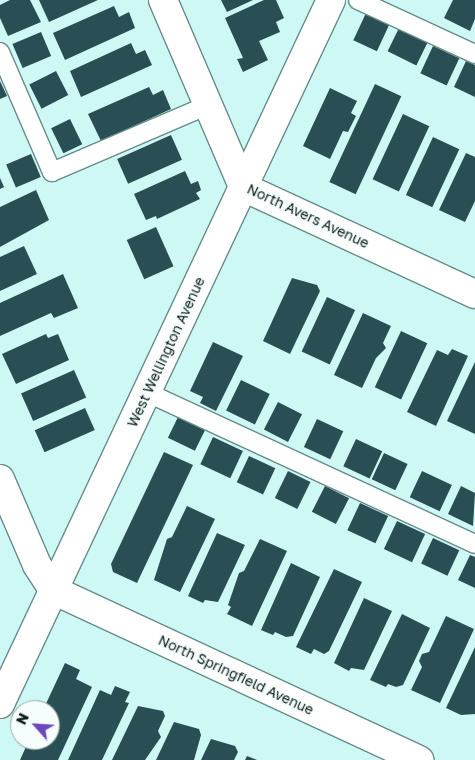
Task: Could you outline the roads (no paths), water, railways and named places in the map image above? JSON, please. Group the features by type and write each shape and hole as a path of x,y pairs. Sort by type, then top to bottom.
{"street":[{"name":"North Avers Avenue","path":"162,0 243,187 475,294"},
{"name":"West Wellington Avenue","path":"0,704 331,0"},
{"path":"0,479 37,566 53,590"},
{"name":"North Springfield Avenue","path":"53,590 419,760"}],"lane":[{"path":"358,0 475,54"},
{"path":"0,52 52,172 208,105"},
{"path":"146,392 475,544"}]}
